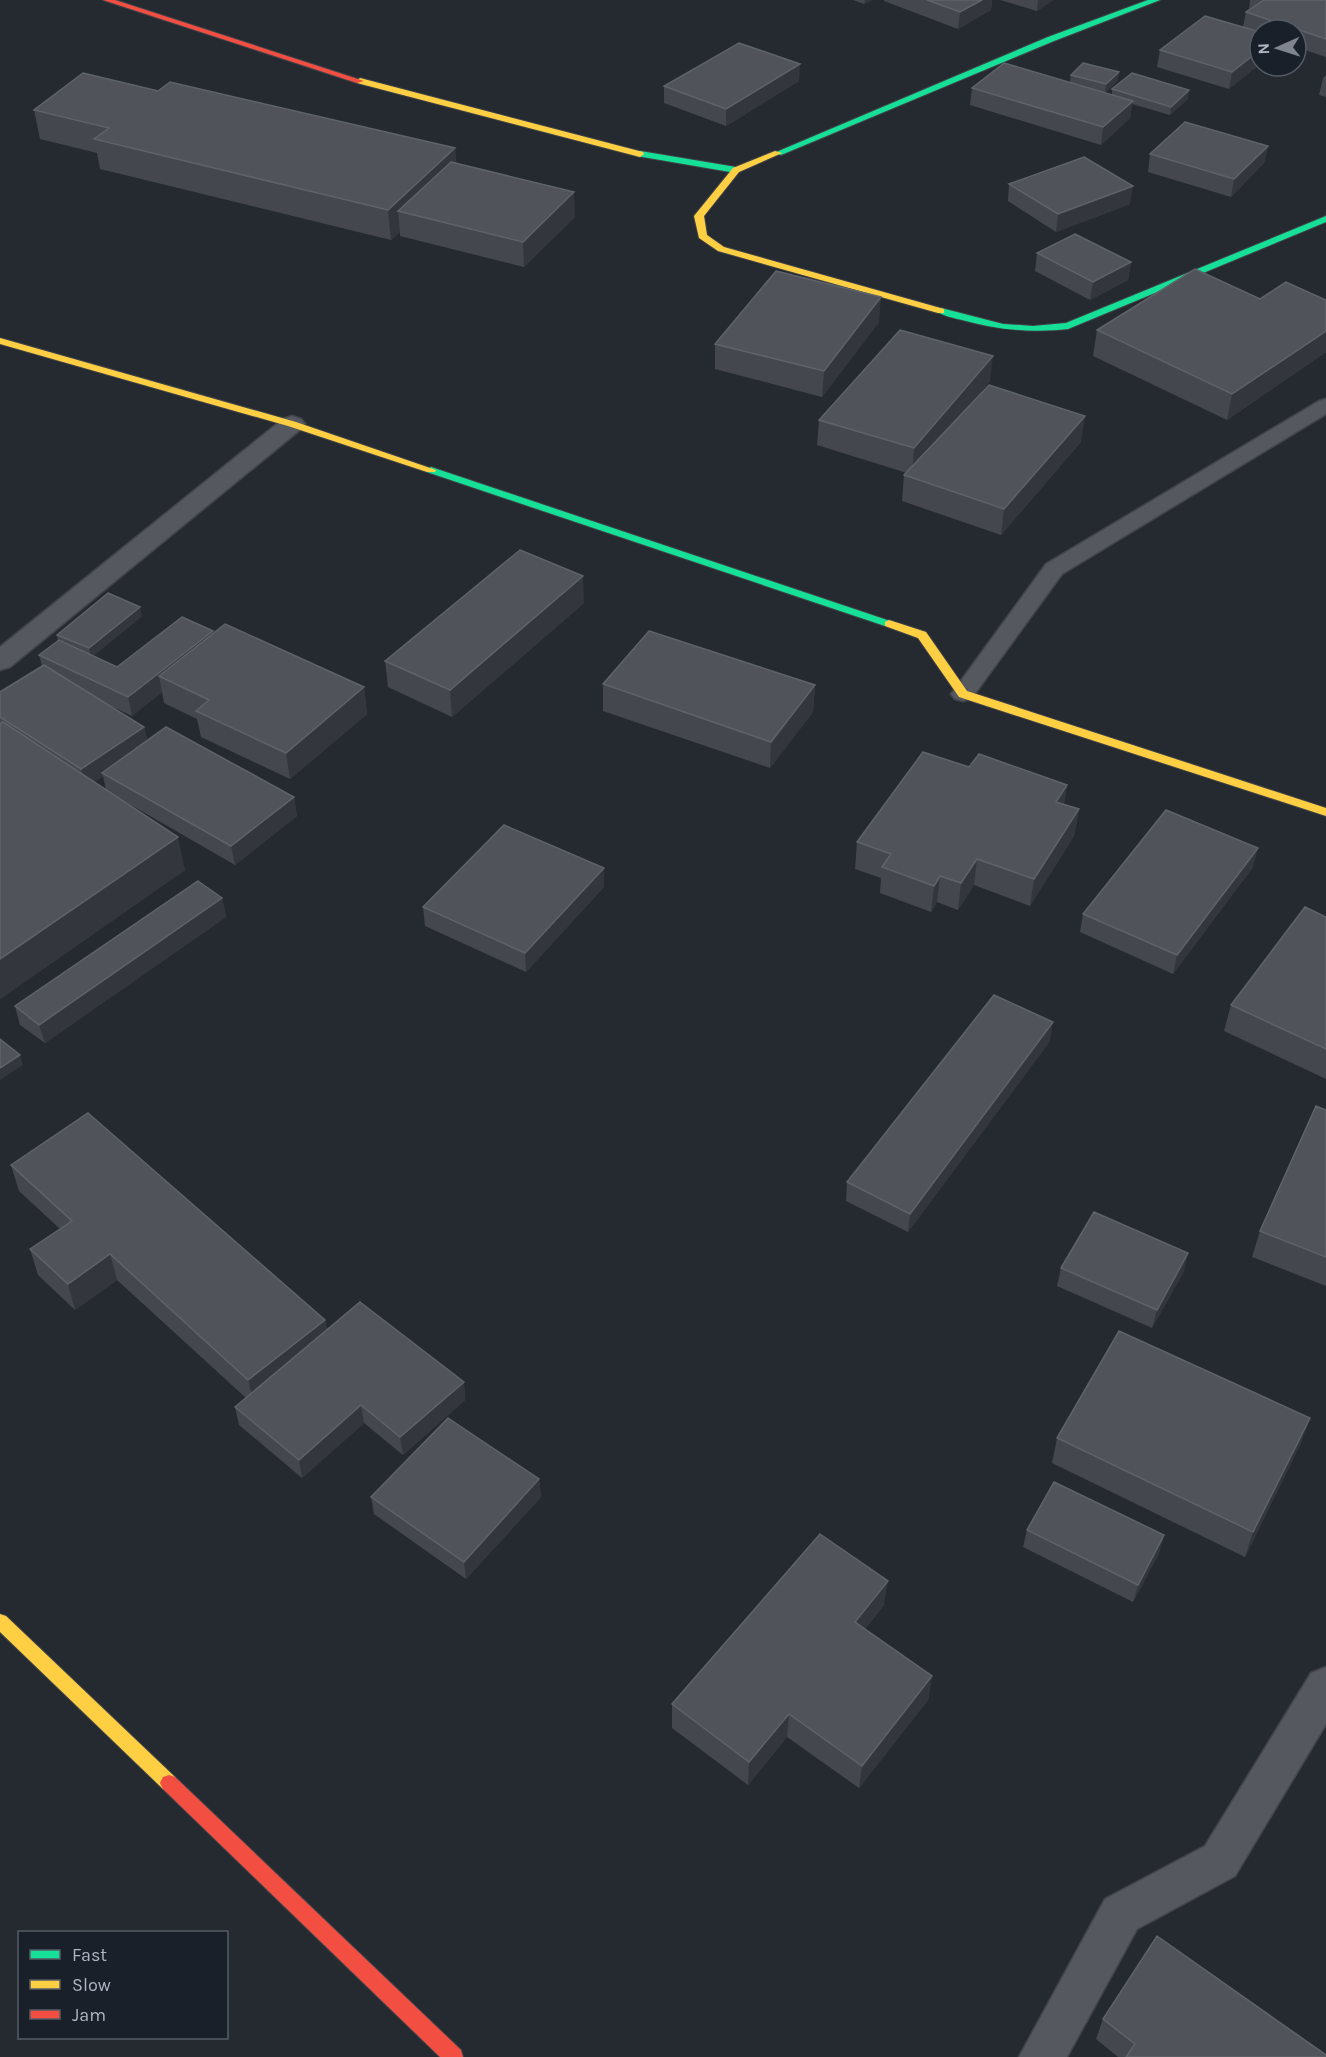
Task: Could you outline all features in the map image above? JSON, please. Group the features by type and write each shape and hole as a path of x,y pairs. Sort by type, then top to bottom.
{"street":[{"path":"107,0 348,78 618,150 736,170"},
{"path":"1156,0 1051,39 736,170 699,216 702,236 721,249 1002,328 1033,331 1068,326 1326,219"},
{"path":"0,341 292,424 922,635 963,694 1326,812"},
{"path":"0,661 292,424"},
{"path":"0,1621 454,2057"},
{"path":"1042,2057 1121,1914 1220,1861 1326,1686"}],"lane":[{"path":"963,694 1054,569 1326,405"}],"building":[{"path":"927,0 982,0 960,12"},
{"path":"1264,0 1326,0 1326,39 1308,33 1308,18 1264,18 1246,12"},
{"path":"1205,16 1248,29 1248,59 1232,72 1160,50"},
{"path":"739,43 800,64 726,109 664,86"},
{"path":"1004,63 1133,101 1103,127 972,88"},
{"path":"1083,63 1119,72 1106,84 1071,75"},
{"path":"83,73 158,91 170,82 455,148 388,210 94,139 109,128 34,110"},
{"path":"1132,73 1189,90 1171,107 1112,89"},
{"path":"1185,122 1268,146 1234,179 1150,154"},
{"path":"1084,157 1133,186 1058,214 1009,184"},
{"path":"451,162 574,192 523,242 398,211"},
{"path":"1075,234 1131,262 1093,282 1037,253"},
{"path":"1195,269 1260,299 1286,282 1326,300 1326,331 1232,394 1097,330"},
{"path":"776,271 881,297 824,371 715,344"},
{"path":"900,330 993,356 914,448 819,420"},
{"path":"989,385 1085,416 1004,509 904,475"},
{"path":"520,550 583,576 450,690 385,661"},
{"path":"108,593 140,607 89,648 57,635"},
{"path":"182,617 213,631 128,697 39,655 59,640 117,667"},
{"path":"225,624 364,687 286,753 196,711 209,700 159,676"},
{"path":"649,631 815,685 771,742 603,684"},
{"path":"44,665 144,727 81,769 0,717 0,692"},
{"path":"3,722 178,837 0,959 0,724"},
{"path":"166,727 294,797 231,846 102,773"},
{"path":"923,752 969,767 979,754 1067,785 1056,802 1079,809 1034,879 977,859 961,883 940,876 934,886 882,867 891,854 857,842"},
{"path":"1166,810 1258,848 1177,955 1083,914"},
{"path":"504,825 604,868 525,953 423,907"},
{"path":"198,881 222,898 39,1025 15,1006"},
{"path":"1305,907 1326,917 1326,1049 1231,1005"},
{"path":"994,995 1053,1022 910,1214 847,1182"},
{"path":"0,1039 20,1055 0,1068"},
{"path":"1316,1106 1326,1110 1326,1257 1260,1231"},
{"path":"88,1113 325,1320 248,1380 110,1254 68,1284 30,1249 72,1221 11,1165"},
{"path":"1094,1212 1188,1253 1157,1310 1061,1268"},
{"path":"360,1302 464,1382 400,1437 361,1405 299,1460 235,1407"},
{"path":"1119,1331 1310,1418 1253,1532 1057,1438"},
{"path":"448,1418 539,1479 464,1562 371,1497"},
{"path":"1054,1482 1164,1535 1138,1585 1027,1530"},
{"path":"820,1534 888,1581 855,1622 932,1676 862,1766 789,1714 749,1762 672,1704"},
{"path":"1157,1936 1326,2057 1126,2057 1135,2044 1103,2019"}],"traffic: fast":[{"path":"778,153 1051,39 1156,0"},
{"path":"640,154 736,170"},
{"path":"941,311 1003,327 1033,329 1068,326 1326,219"},
{"path":"431,470 889,624"}],"traffic: slow":[{"path":"360,81 640,154"},
{"path":"778,153 736,170 699,216 702,236 721,249 941,311"},
{"path":"0,341 292,424 431,470"},
{"path":"889,624 922,635 963,694 1326,812"},
{"path":"0,1621 169,1783"}],"traffic: jam":[{"path":"107,0 360,81"},
{"path":"169,1783 454,2057"}]}
